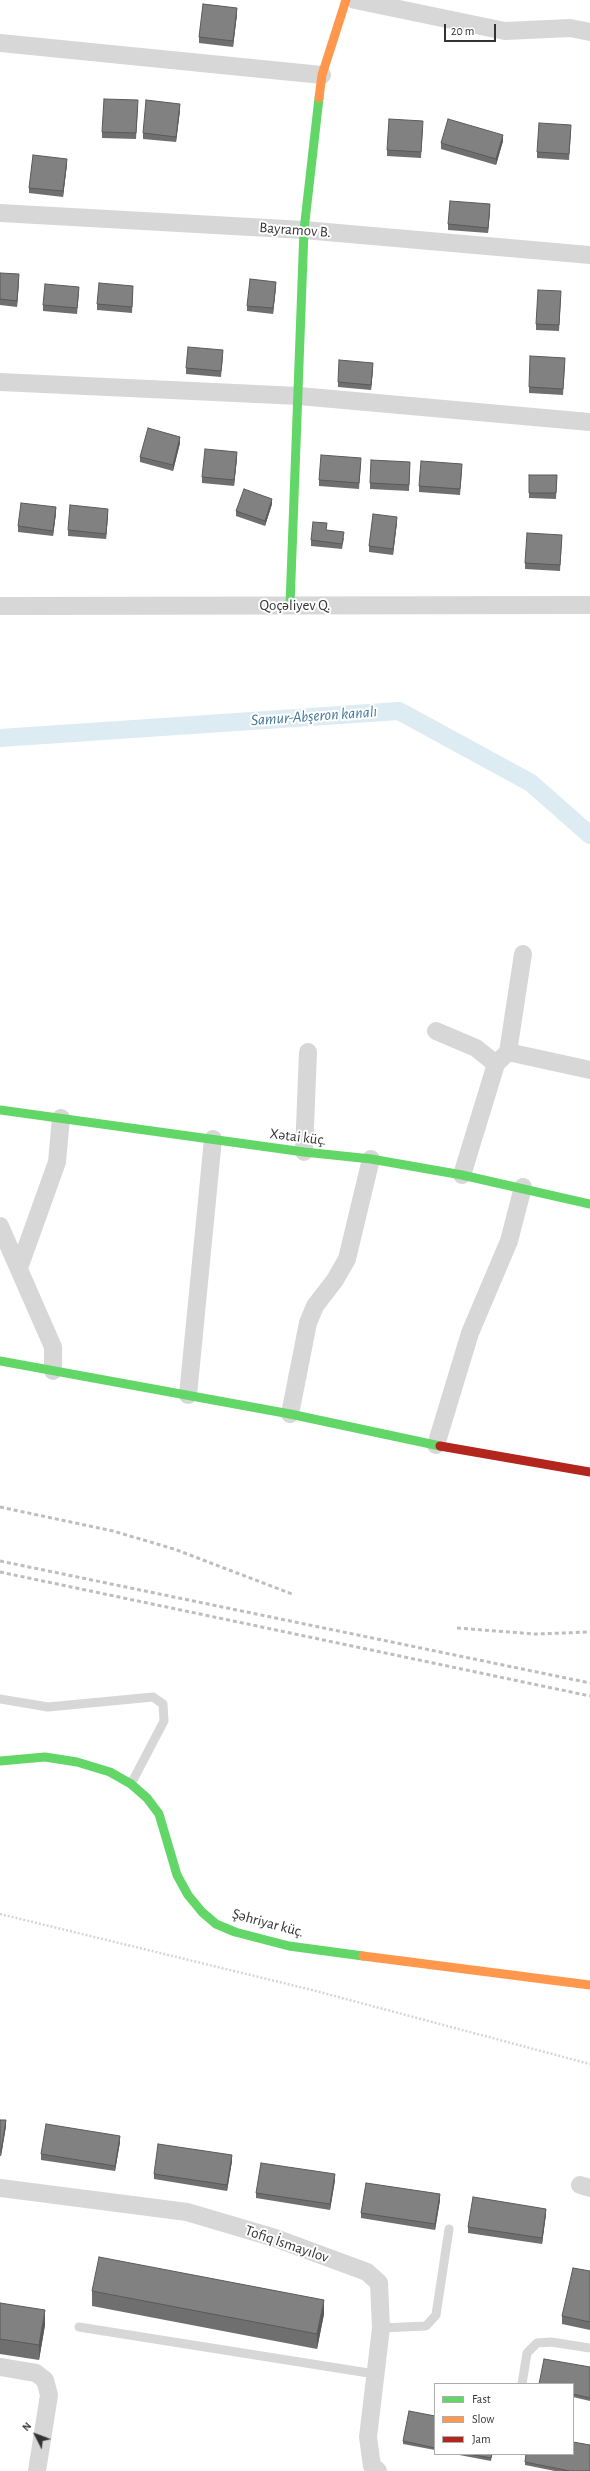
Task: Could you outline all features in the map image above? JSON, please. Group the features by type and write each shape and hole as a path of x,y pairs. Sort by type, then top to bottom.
{"street":[{"path":"290,605 304,230 322,74 346,0"},
{"path":"355,0 505,31 570,28 590,32"},
{"path":"0,43 322,74"},
{"name":"Bayramov B.","path":"0,213 304,230 590,255"},
{"path":"0,382 299,396 590,422"},
{"name":"Qoçəliyev Q.","path":"0,606 590,605"},
{"path":"462,1174 502,1058 523,954"},
{"path":"436,1031 502,1058 590,1070"},
{"path":"304,1152 308,1052"},
{"name":"Xətai küç.","path":"0,1110 304,1152 371,1158 462,1174 523,1187 590,1204"},
{"path":"19,1268 57,1162 61,1118"},
{"path":"188,1395 213,1139"},
{"path":"290,1414 308,1323 315,1306 335,1280 347,1259 371,1158"},
{"path":"436,1445 470,1333 509,1241 523,1187"},
{"path":"0,1226 53,1347 53,1370"},
{"path":"0,1361 290,1414 436,1445 590,1472"},
{"name":"Şəhriyar küç.","path":"0,1761 45,1757 77,1762 110,1772 131,1784 147,1798 159,1814 178,1875 188,1895 202,1912 216,1924 236,1932 289,1946 590,1984"},
{"name":"Tofiq İsmayılov","path":"0,2188 187,2212 275,2238 367,2272 379,2283 381,2328 368,2437 371,2469"},
{"path":"0,2367 36,2373 45,2380 49,2394 37,2471"}],"lane":[{"path":"0,1699 48,1708 153,1697 163,1704 164,1721 131,1784"},
{"path":"381,2328 426,2326 436,2315 449,2229"},
{"path":"80,2326 376,2374"},
{"path":"522,2383 527,2353 537,2343 551,2342 590,2348"}],"path":[{"path":"0,1914 312,1990 590,2064"}],"building":[{"path":"203,4 237,8 233,41 199,37"},
{"path":"104,99 138,100 136,133 102,132"},
{"path":"146,100 180,104 176,137 143,133"},
{"path":"389,119 423,121 421,152 387,150"},
{"path":"448,119 503,135 496,159 441,143"},
{"path":"539,123 571,125 569,154 537,152"},
{"path":"33,155 67,159 63,191 29,188"},
{"path":"450,201 490,204 488,228 448,224"},
{"path":"0,273 19,274 17,301 0,299"},
{"path":"250,279 276,282 273,308 247,306"},
{"path":"99,283 133,286 132,307 97,304"},
{"path":"45,284 79,287 77,308 43,305"},
{"path":"538,290 561,291 559,325 536,324"},
{"path":"188,347 223,350 221,371 186,368"},
{"path":"530,356 565,358 563,389 529,387"},
{"path":"339,360 373,363 371,385 338,382"},
{"path":"148,428 180,437 173,465 140,457"},
{"path":"205,449 237,452 234,480 202,477"},
{"path":"321,455 361,458 359,483 319,480"},
{"path":"371,460 410,462 409,485 370,483"},
{"path":"421,461 462,464 460,489 419,486"},
{"path":"529,475 557,475 556,493 529,493"},
{"path":"244,489 272,499 265,521 236,511"},
{"path":"21,503 56,507 53,531 18,526"},
{"path":"70,505 108,509 106,534 68,530"},
{"path":"373,514 397,517 393,549 369,546"},
{"path":"313,522 327,523 326,530 344,532 342,544 311,540"},
{"path":"527,533 562,535 560,565 525,563"},
{"path":"0,2120 6,2120 1,2151 0,2150"},
{"path":"46,2124 120,2136 115,2166 41,2154"},
{"path":"158,2144 232,2155 227,2185 154,2174"},
{"path":"261,2163 335,2174 330,2204 256,2193"},
{"path":"366,2183 440,2194 435,2224 361,2213"},
{"path":"473,2197 546,2209 542,2238 468,2227"},
{"path":"99,2257 324,2300 317,2334 92,2291"},
{"path":"573,2268 590,2271 590,2322 562,2316"},
{"path":"0,2303 45,2310 39,2345 0,2339"},
{"path":"544,2359 590,2367 590,2398 574,2394 574,2383 539,2383"},
{"path":"409,2411 434,2416 434,2448 403,2441"},
{"path":"574,2442 590,2445 590,2471 570,2471 525,2462 526,2455 574,2455"},
{"path":"474,2455 492,2455 491,2458"}],"waterway":[{"name":"Samur-Abşeron kanalı","path":"0,738 399,711 531,783 590,835"}],"railway":[{"path":"0,1507 113,1531 174,1549 292,1594"},
{"path":"0,1561 590,1683"},
{"path":"0,1572 590,1696"},
{"path":"457,1628 535,1634 590,1632"}],"traffic: fast":[{"path":"290,605 304,230 319,98"},
{"path":"0,1110 304,1152 371,1159 462,1175 590,1204"},
{"path":"0,1361 290,1414 440,1446"},
{"path":"0,1761 45,1757 77,1762 110,1772 131,1784 147,1798 159,1814 177,1875 188,1895 202,1912 216,1924 235,1932 289,1946 363,1956"}],"traffic: slow":[{"path":"319,98 322,75 346,0"},
{"path":"363,1956 590,1985"}],"traffic: jam":[{"path":"440,1446 590,1472"}]}
